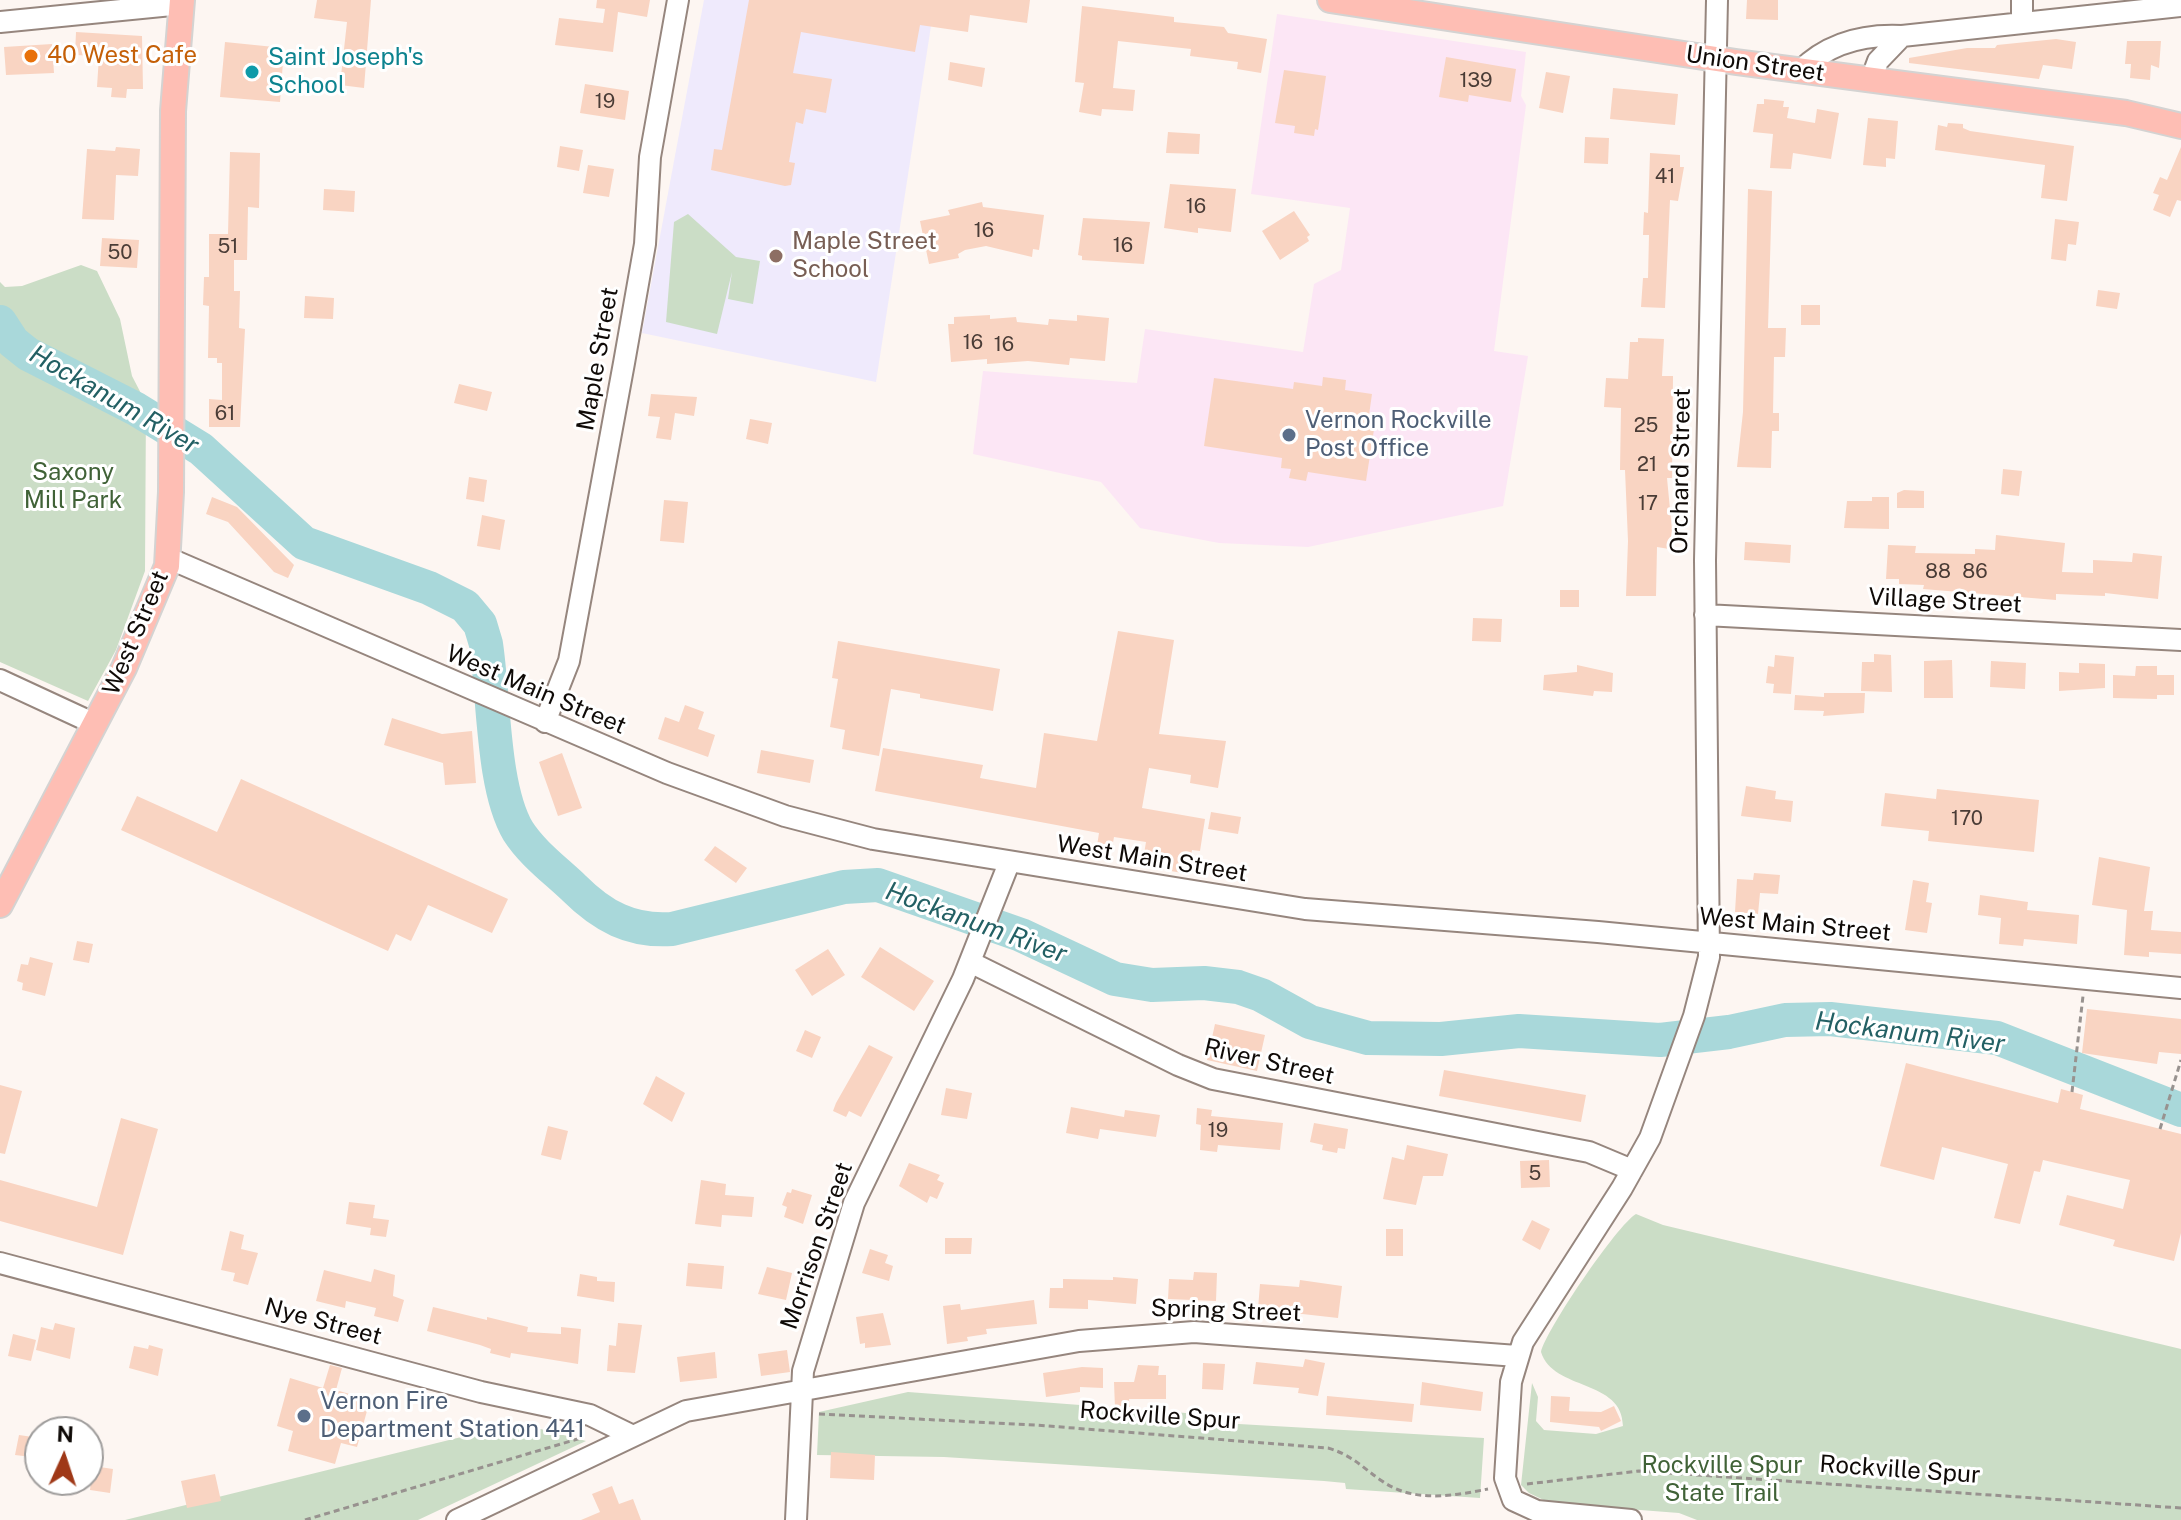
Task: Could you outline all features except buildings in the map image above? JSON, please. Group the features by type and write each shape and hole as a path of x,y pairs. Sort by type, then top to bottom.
{"main road":[{"name":"Union Street","path":"1330,0 1447,9 1716,59 2126,113 2181,126"},
{"name":"West Street","path":"0,905 147,618 168,558 173,111 182,2"}],"street":[{"name":"Maple Street","path":"545,722 569,661 624,363 645,244 650,157 678,0"},
{"name":"Orchard Street","path":"1710,943 1705,615 1717,0"},
{"path":"2022,0 2022,22"},
{"path":"0,22 93,6 182,2"},
{"path":"1800,71 1839,44 1873,36 1902,36 2181,6"},
{"path":"1871,80 1878,61 1902,36"},
{"name":"West Main Street","path":"168,558 512,708 709,789 810,824 908,846 1283,906 2181,988"},
{"name":"Village Street","path":"1705,615 2181,640"},
{"path":"0,680 95,724"},
{"path":"973,954 1009,863"},
{"path":"1631,1520 1520,1506 1510,1494 1505,1471 1511,1382 1517,1356 1533,1325 1632,1170 1666,1095 1698,1006 1710,943"},
{"name":"River Street","path":"973,954 1213,1079 1589,1152 1632,1170"},
{"name":"Morrison Street","path":"796,1520 801,1389 808,1352 860,1189 973,954"},
{"name":"Nye Street","path":"0,1263 481,1392 590,1415 631,1435"},
{"name":"Spring Street","path":"457,1520 686,1411 1079,1341 1168,1332 1517,1356"}],"path":[{"path":"2072,1092 2085,979"},
{"path":"2160,1129 2181,1060"},
{"name":"Rockville Spur","path":"814,1414 1065,1427 1328,1448 1350,1455 1385,1484 1412,1493 1441,1498 1488,1489"},
{"path":"305,1520 588,1438"},
{"name":"Rockville Spur","path":"1521,1485 1639,1471 2181,1508"}],"shaded area":[{"name":"Maple Street School","path":"704,0 935,0 876,382 642,333"},
{"path":"1277,14 1526,52 1521,96 1526,105 1494,351 1528,356 1503,506 1308,547 1219,543 1140,528 1101,482 973,454 983,371 1137,383 1145,329 1303,352 1314,284 1341,270 1350,208 1251,194"}],"green space":[{"path":"688,214 736,257 760,261 753,304 728,299 732,272 717,334 666,322 674,222"},
{"name":"Saxony Mill Park","path":"81,265 97,271 120,319 132,376 146,403 145,571 116,650 88,701 0,662 0,282 5,287 22,286"},
{"name":"Rockville Spur State Trail","path":"1636,1214 1663,1225 2181,1349 2181,1520 1697,1520 1679,1513 1550,1503 1529,1493 1521,1485 1532,1383 1538,1397 1536,1421 1544,1430 1596,1434 1623,1426 1620,1411 1612,1400 1559,1373 1548,1364 1541,1352 1583,1279 1614,1237"},
{"path":"908,1392 1186,1413 1186,1421 1484,1438 1480,1498 1346,1489 1345,1483 1324,1481 944,1457 817,1455 819,1412"},
{"path":"518,1423 586,1441 418,1520 125,1520"}],"waterway":[{"name":"Hockanum River","path":"0,322 13,342 28,354 136,409 201,449 304,543 429,588 465,606 480,624 486,644 503,791 518,831 537,854 595,907 630,925 672,929 844,887 878,885 1021,935 1115,979 1152,985 1204,983 1238,987 1261,995 1310,1022 1368,1038 1441,1039 1519,1031 1660,1040 1729,1032 1785,1020 1830,1019 1997,1038 2181,1110"}],"place":[{"name":"40 West Cafe","path":"31,56"},
{"name":"Saint Joseph's School","path":"252,72"},
{"name":"Maple Street School","path":"776,256"},
{"name":"Vernon Rockville Post Office","path":"1289,435"},
{"name":"Vernon Fire Department Station 441","path":"304,1416"}]}
